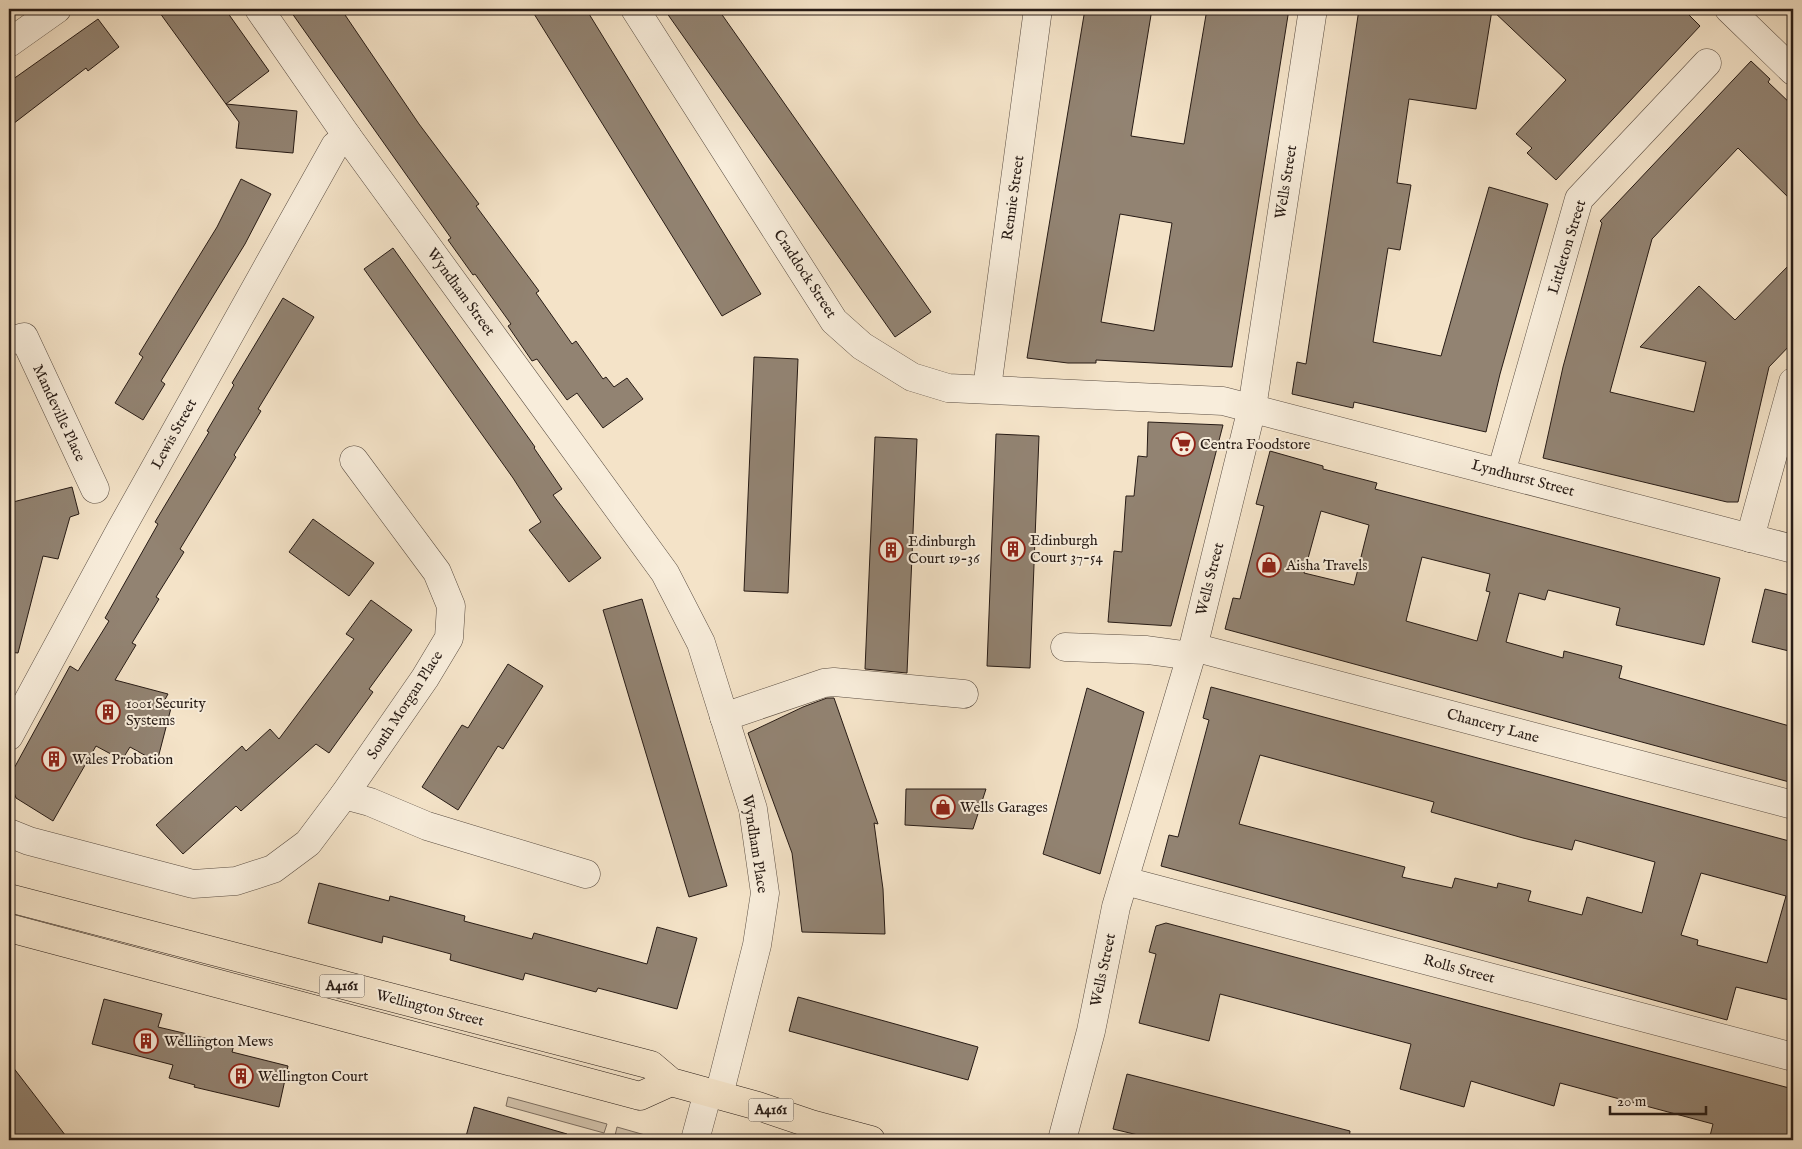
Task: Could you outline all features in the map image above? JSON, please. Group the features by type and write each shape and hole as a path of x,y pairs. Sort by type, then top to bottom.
{"main road":[{"name":"Wellington Street","path":"9,898 651,1065 671,1082 871,1140"},
{"name":"Wellington Street","path":"9,928 640,1096 671,1082"}],"street":[{"path":"9,43 56,9"},
{"name":"Wyndham Street","path":"259,9 347,136 665,574"},
{"name":"Craddock Street","path":"635,9 834,321 862,346 912,377 948,388 987,388 1223,401 1252,408"},
{"name":"Rennie Street","path":"987,388 1038,9"},
{"name":"Wells Street","path":"1062,1140 1091,1031 1116,907 1192,652 1252,408 1313,9"},
{"path":"1729,9 1793,71"},
{"name":"Littleton Street","path":"1501,473 1579,198 1707,63"},
{"name":"Lewis Street","path":"9,736 121,530 335,146 347,136"},
{"name":"Mandeville Place","path":"16,339 94,489"},
{"path":"1750,538 1793,382"},
{"name":"Lyndhurst Street","path":"1252,408 1793,549"},
{"name":"South Morgan Place","path":"9,833 29,841 193,884 236,881 273,869 308,843 344,795 425,678 449,638 451,606 437,572 354,460"},
{"name":"Wyndham Place","path":"665,574 701,643 753,809 765,893 757,944 714,1094 696,1140"},
{"name":"Chancery Lane","path":"1065,647 1192,652 1793,805"},
{"path":"724,717 824,683 964,694"},
{"path":"344,795 370,802 427,826 586,874"},
{"name":"Rolls Street","path":"1125,882 1793,1057"}],"shaded area":[{"path":"508,1097 607,1124 604,1133 506,1106"},
{"path":"617,1127 645,1135 652,1140 614,1140"}],"building":[{"path":"157,9 225,9 269,71 226,104 297,111 293,153 236,148 239,122"},
{"path":"289,9 341,9 419,124 479,204 476,206 539,291 536,293 572,344 576,341 603,379 606,377 614,387 627,378 643,399 603,428 577,393 567,400 537,359 532,361 508,326 511,324 448,240 451,238"},
{"path":"531,9 586,9 761,294 722,316"},
{"path":"664,9 718,9 931,312 895,337"},
{"path":"1085,9 1152,9 1131,136 1184,144 1207,9 1289,9 1232,367 1096,360 1096,363 1068,363 1027,358","holes":["1120,214 1172,223 1154,331 1101,322"]},
{"path":"1359,9 1683,9 1700,26 1556,180 1527,153 1532,148 1516,134 1566,80 1492,10 1476,109 1409,99 1397,183 1411,185 1400,250 1388,248 1373,342 1441,356 1489,187 1548,204 1500,374 1486,432 1354,402 1353,408 1292,394 1297,362 1306,364"},
{"path":"98,19 119,47 88,71 86,68 9,127 9,82"},
{"path":"1751,61 1770,79 1768,82 1793,106 1793,202 1738,148 1652,239 1610,392 1694,412 1706,362 1640,347 1699,286 1735,320 1793,261 1793,342 1769,367 1738,502 1727,502 1543,458 1563,367 1602,223 1600,221"},
{"path":"241,179 271,194 245,244 161,381 165,384 143,420 115,403 143,357 139,354 217,227"},
{"path":"393,248 535,447 562,489 553,495 601,558 569,582 529,530 541,522 513,478 364,269"},
{"path":"283,298 314,317 258,409 261,411 234,455 236,457 180,549 184,552 156,597 159,599 132,643 136,645 115,680 168,694 162,705 171,708 157,762 130,747 122,760 96,746 53,821 16,798 11,784 12,772 70,666 78,671 109,621 105,618 158,524 155,522 209,432 207,431 234,385 232,383"},
{"path":"754,357 798,359 788,593 744,591"},
{"path":"1148,422 1223,425 1171,626 1108,622 1114,551 1122,552 1126,496 1134,496 1138,456 1147,457"},
{"name":"Edinburgh Court 37-54","path":"996,434 1039,436 1030,668 987,666"},
{"name":"Edinburgh Court 19-36","path":"875,437 917,439 907,673 865,669"},
{"path":"1270,451 1323,466 1323,469 1377,483 1375,489 1720,578 1704,645 1616,625 1620,608 1548,590 1545,600 1519,593 1506,642 1563,658 1564,651 1622,666 1619,678 1793,727 1793,783 1225,629 1233,598 1240,599 1264,506 1256,504","holes":["1321,511 1369,525 1354,585 1304,573","1422,557 1490,574 1486,591 1490,592 1477,641 1406,621"]},
{"path":"72,487 79,514 70,517 58,559 43,556 18,653 9,652 9,503"},
{"path":"313,519 374,563 349,596 289,552"},
{"path":"1765,589 1793,596 1793,652 1752,642"},
{"path":"642,599 727,886 689,897 603,610"},
{"path":"371,600 412,630 369,689 373,692 329,753 316,744 241,811 236,806 183,854 156,825 242,746 246,751 270,729 279,739 354,639 346,634"},
{"path":"508,664 543,686 503,749 498,746 458,810 422,787 462,725 468,728"},
{"path":"1211,687 1793,842 1793,1001 1736,987 1727,1020 1161,866 1169,835 1178,837 1209,720 1203,718","holes":["1260,755 1434,802 1431,812 1523,838 1572,850 1575,840 1655,862 1642,913 1587,897 1582,915 1528,901 1531,891 1498,883 1497,888 1455,878 1452,888 1402,877 1405,867 1239,824","1701,873 1786,896 1767,963 1697,945 1698,940 1681,935"]},
{"path":"1087,688 1144,712 1100,874 1043,854"},
{"path":"827,698 834,698 878,824 874,823 883,889 885,934 802,932 792,853 748,733"},
{"name":"Wells Garages","path":"906,789 986,789 973,829 905,825"},
{"path":"319,883 389,901 390,896 465,916 464,921 532,939 534,933 647,964 657,927 697,938 677,1009 598,988 596,992 525,973 523,980 450,960 451,954 383,936 382,943 308,923"},
{"path":"1166,923 1793,1089 1793,1140 1709,1140 1713,1124 1560,1083 1554,1106 1471,1081 1464,1107 1400,1089 1411,1044 1220,994 1209,1041 1139,1023 1156,954 1149,952 1156,926"},
{"path":"798,997 978,1047 968,1080 789,1031"},
{"path":"104,999 162,1014 158,1027 234,1045 232,1052 288,1066 279,1107 194,1087 195,1085 169,1078 173,1065 92,1044"},
{"path":"9,1062 69,1140 9,1140"},
{"path":"1127,1074 1350,1131 1349,1140 1159,1140 1113,1129"},
{"path":"474,1107 567,1134 566,1140 465,1140"}],"place":[{"name":"Centra Foodstore","path":"1183,444"},
{"name":"Edinburgh Court 37-54","path":"1013,549"},
{"name":"Edinburgh Court 19-36","path":"891,550"},
{"name":"Aisha Travels","path":"1269,565"},
{"name":"1001 Security Systems","path":"108,712"},
{"name":"Wales Probation","path":"54,759"},
{"name":"Wells Garages","path":"943,807"},
{"name":"Wellington Mews","path":"146,1041"},
{"name":"Wellington Court","path":"241,1076"}]}
